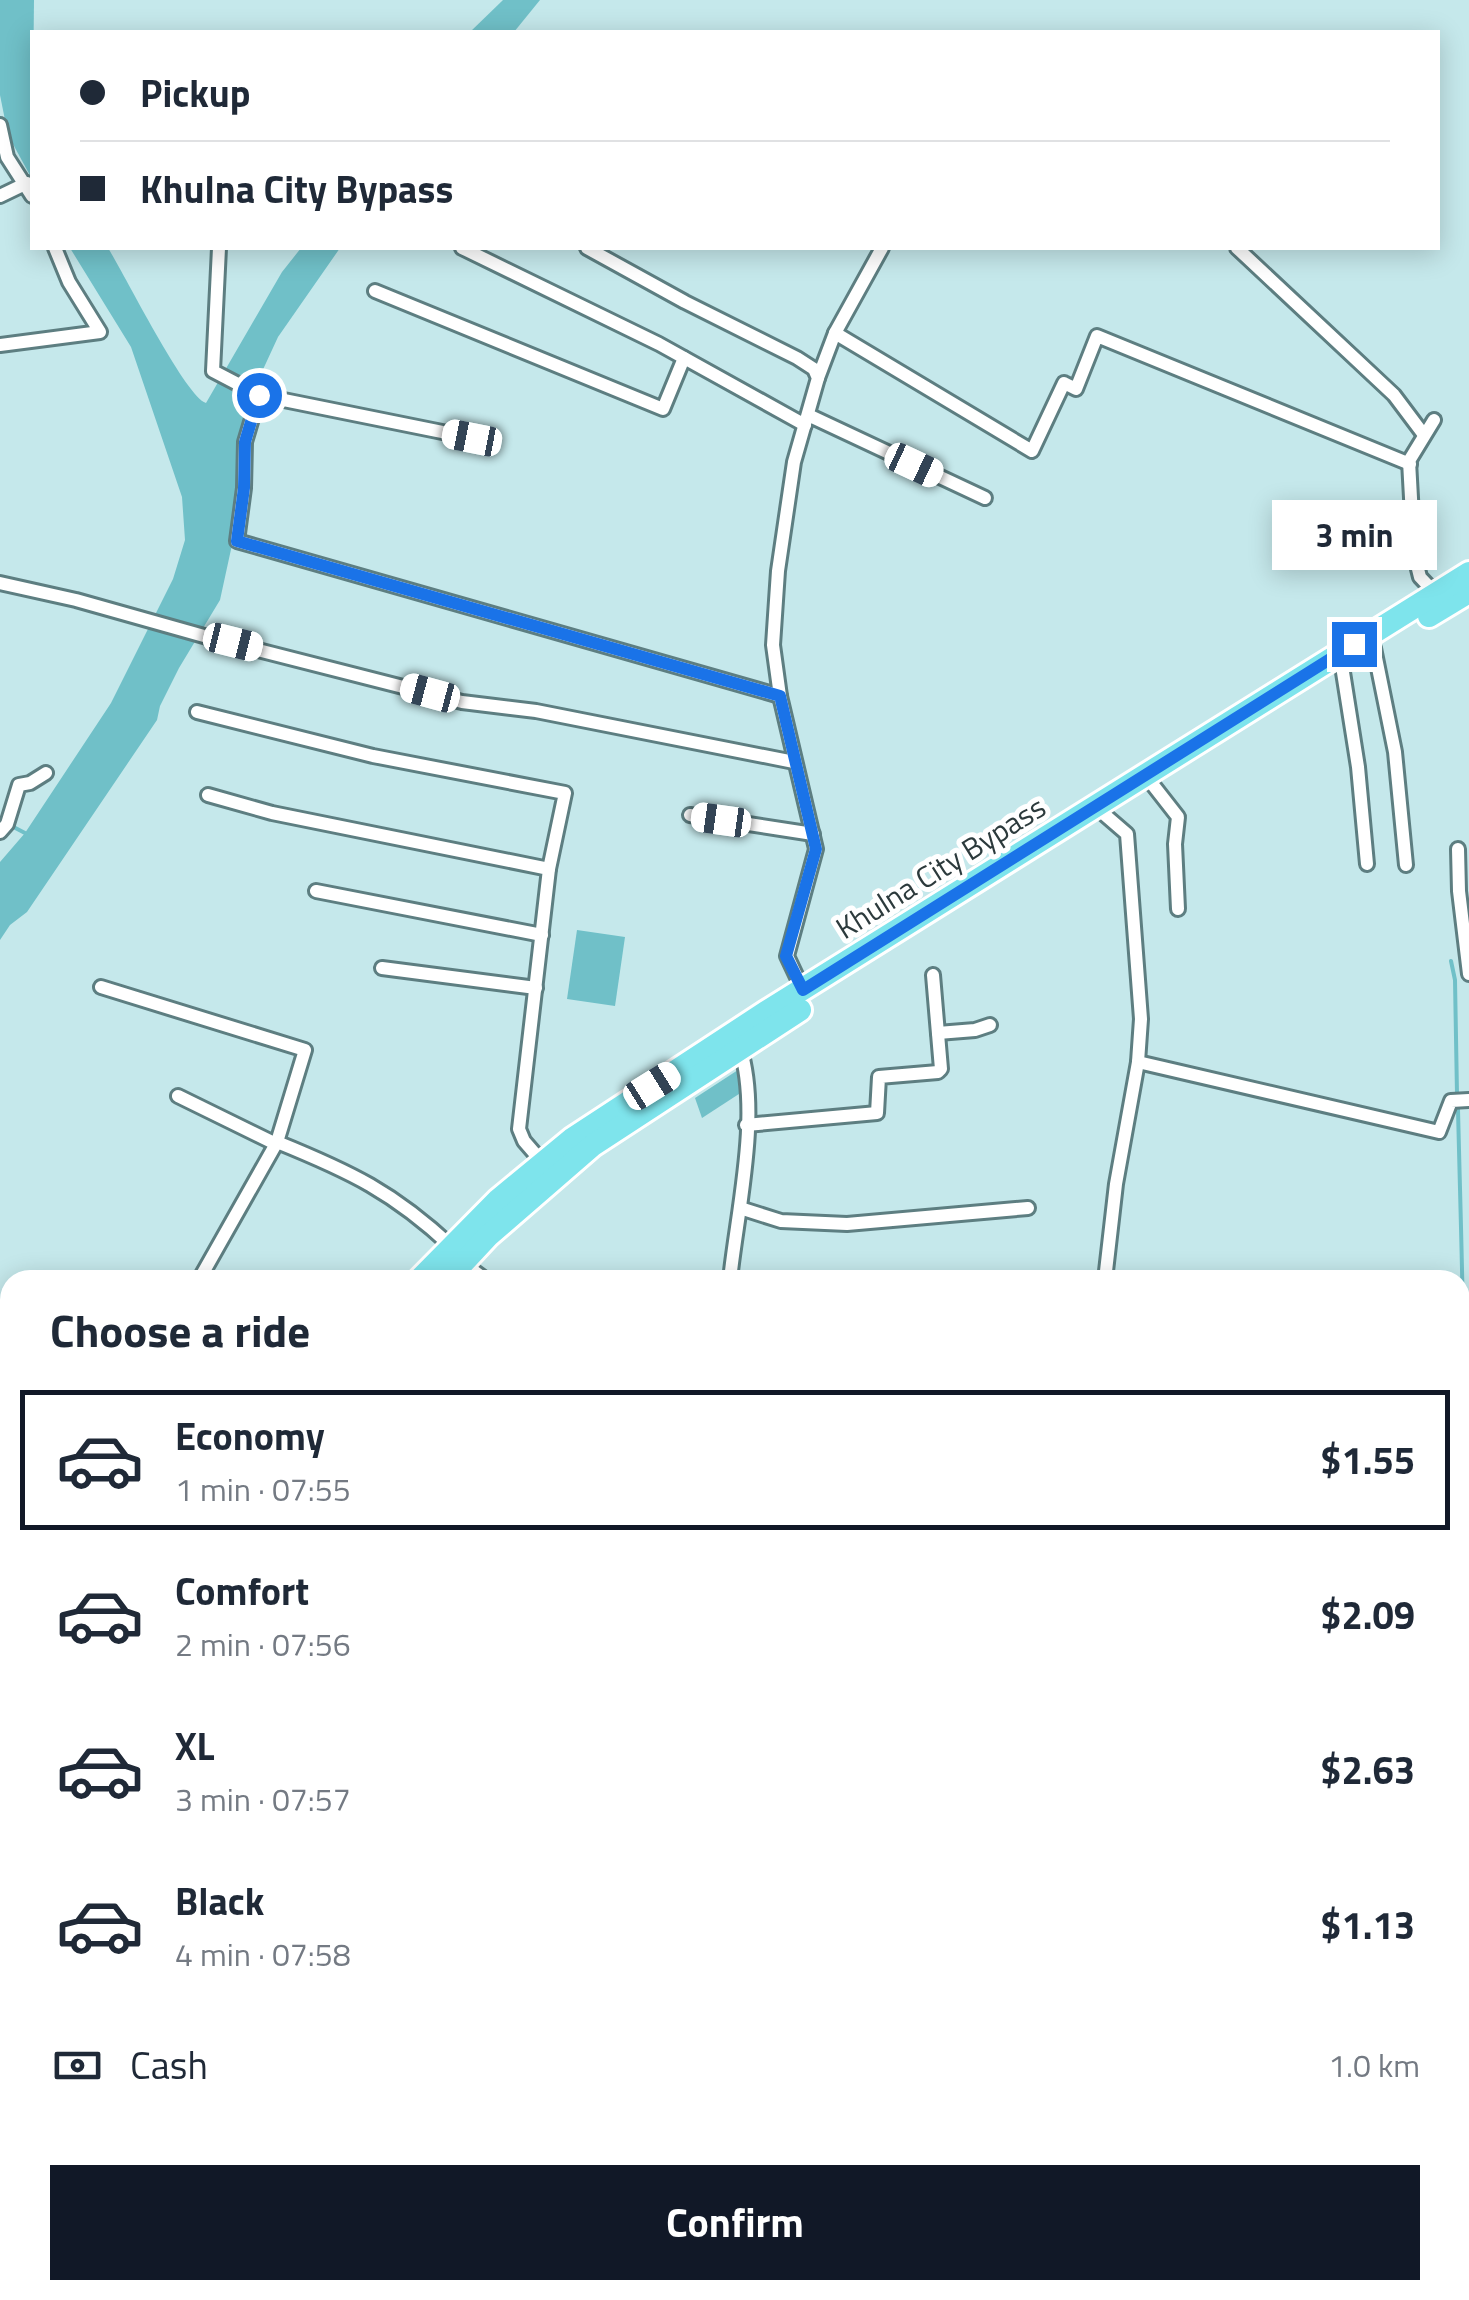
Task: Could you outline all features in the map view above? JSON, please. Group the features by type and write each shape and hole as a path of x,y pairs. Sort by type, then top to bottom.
{"highway":[{"name":"Khulna City Bypass","path":"454,1263 498,1200 572,1138 1469,572"},
{"name":"Khulna City Bypass","path":"454,1263 592,1145 1105,815 1342,666 1469,592"}],"street":[{"path":"0,125 6,157 30,190 0,196"},
{"path":"0,345 100,332 69,282 55,250"},
{"path":"219,250 212,371 257,394 472,438"},
{"path":"466,250 806,420 984,498"},
{"path":"591,250 797,358 814,369 818,378"},
{"path":"803,990 786,956 814,859 773,645 778,571 794,462 818,378 835,332 881,250"},
{"path":"1239,250 1394,395 1424,434"},
{"path":"374,290 664,409 684,358"},
{"path":"835,332 1032,451 1064,383 1076,389 1097,336 1410,464"},
{"path":"257,394 245,442 237,541 780,696"},
{"path":"1434,420 1410,464 1414,553 1420,577 1436,594"},
{"path":"0,583 462,702 536,712 794,762"},
{"path":"1374,648 1396,752 1406,865"},
{"path":"1342,666 1358,766 1367,864"},
{"path":"197,712 373,756 565,792 550,869 519,1129 544,1162"},
{"path":"0,832 18,785 46,773"},
{"path":"1153,786 1178,817 1178,910"},
{"path":"208,795 272,812 550,869"},
{"path":"1105,815 1127,834 1141,1019 1106,1270"},
{"path":"690,816 812,834"},
{"path":"1458,849 1469,974"},
{"path":"316,890 542,935"},
{"path":"382,968 536,988"},
{"path":"746,1125 877,1113 879,1077 941,1069 933,975"},
{"path":"101,987 305,1050 276,1143 205,1270"},
{"path":"938,1033 990,1025"},
{"path":"731,1270 746,1125 745,1064 740,1048"},
{"path":"1138,1062 1440,1132 1450,1101 1469,1100"},
{"path":"178,1096 276,1143 339,1167 386,1192 416,1213 454,1263"},
{"path":"740,1208 780,1221 847,1224 1028,1208"}],"water":[{"path":"0,0 34,0 34,30 30,30 30,175 8,135 0,95"},
{"path":"503,0 540,0 516,30 472,30"},
{"path":"71,250 109,250 170,358 206,403 282,272 299,250 339,250 278,337 254,389 235,531 220,600 179,668 157,720 27,912 10,925 0,940 0,862 25,833 111,703 173,579 185,540 182,497 131,347"},
{"path":"577,930 625,937 615,1006 567,999"},
{"path":"738,1070 742,1092 702,1118 695,1098"}],"waterway":[{"path":"0,820 25,833"},
{"path":"1451,961 1455,980 1457,1094"},
{"path":"1458,1109 1462,1270"}],"route":[{"path":"259,395 245,442 237,541 780,696 816,849 786,956 803,990 1354,644"}]}
